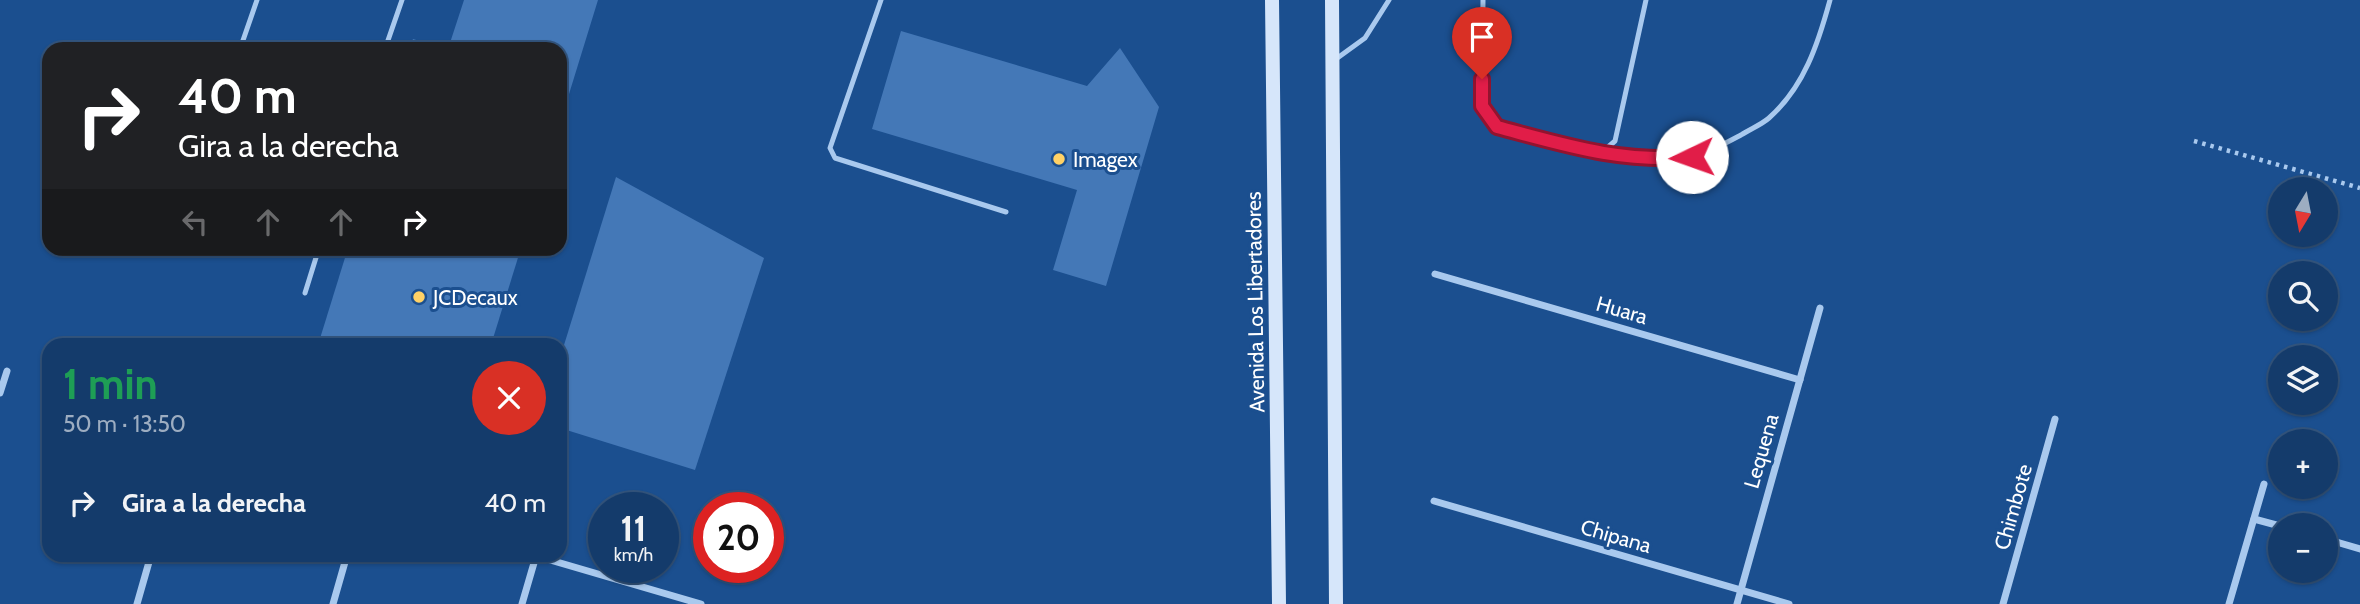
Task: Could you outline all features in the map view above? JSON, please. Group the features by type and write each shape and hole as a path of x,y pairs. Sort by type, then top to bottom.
{"street":[{"name":"Avenida Los Libertadores","path":"1272,0 1279,604"},
{"path":"1332,0 1336,604"},
{"name":"Huara","path":"1434,274 1800,380"},
{"name":"Lequena","path":"1737,604 1820,308"},
{"path":"0,393 7,371"},
{"name":"Chimbote","path":"2003,604 2055,419"},
{"path":"2229,604 2264,484"},
{"name":"Chipana","path":"1434,501 1789,604"},
{"path":"2254,519 2268,523"},
{"path":"2338,543 2360,549"},
{"path":"137,604 149,562"},
{"path":"333,604 345,562"},
{"path":"522,604 533,562"},
{"path":"559,562 701,604"}],"lane":[{"path":"242,42 257,0"},
{"path":"387,42 402,0"},
{"path":"881,0 830,148 835,158 1006,212"},
{"path":"1333,61 1364,38 1389,0"},
{"path":"1483,0 1482,106 1497,127 1600,154 1665,159 1692,157 1729,142 1768,118 1793,90 1808,66 1818,45 1830,0"},
{"path":"1600,154 1615,141 1646,0"},
{"path":"304,293 316,256"}],"path":[{"path":"2194,141 2360,188"}],"building":[{"path":"464,0 598,0 567,101 567,42 450,42"},
{"name":"Imagex","path":"901,31 1087,86 1120,48 1159,107 1106,286 1053,270 1077,190 872,129"},
{"path":"616,177 764,258 695,470 567,430 566,338"},
{"name":"JCDecaux","path":"346,256 519,256 493,338 320,338"}],"place":[{"name":"Imagex","path":"1059,159"},
{"name":"JCDecaux","path":"419,297"}],"route":[{"path":"1482,79 1482,106 1497,127 1600,154 1665,159 1692,157"}]}
